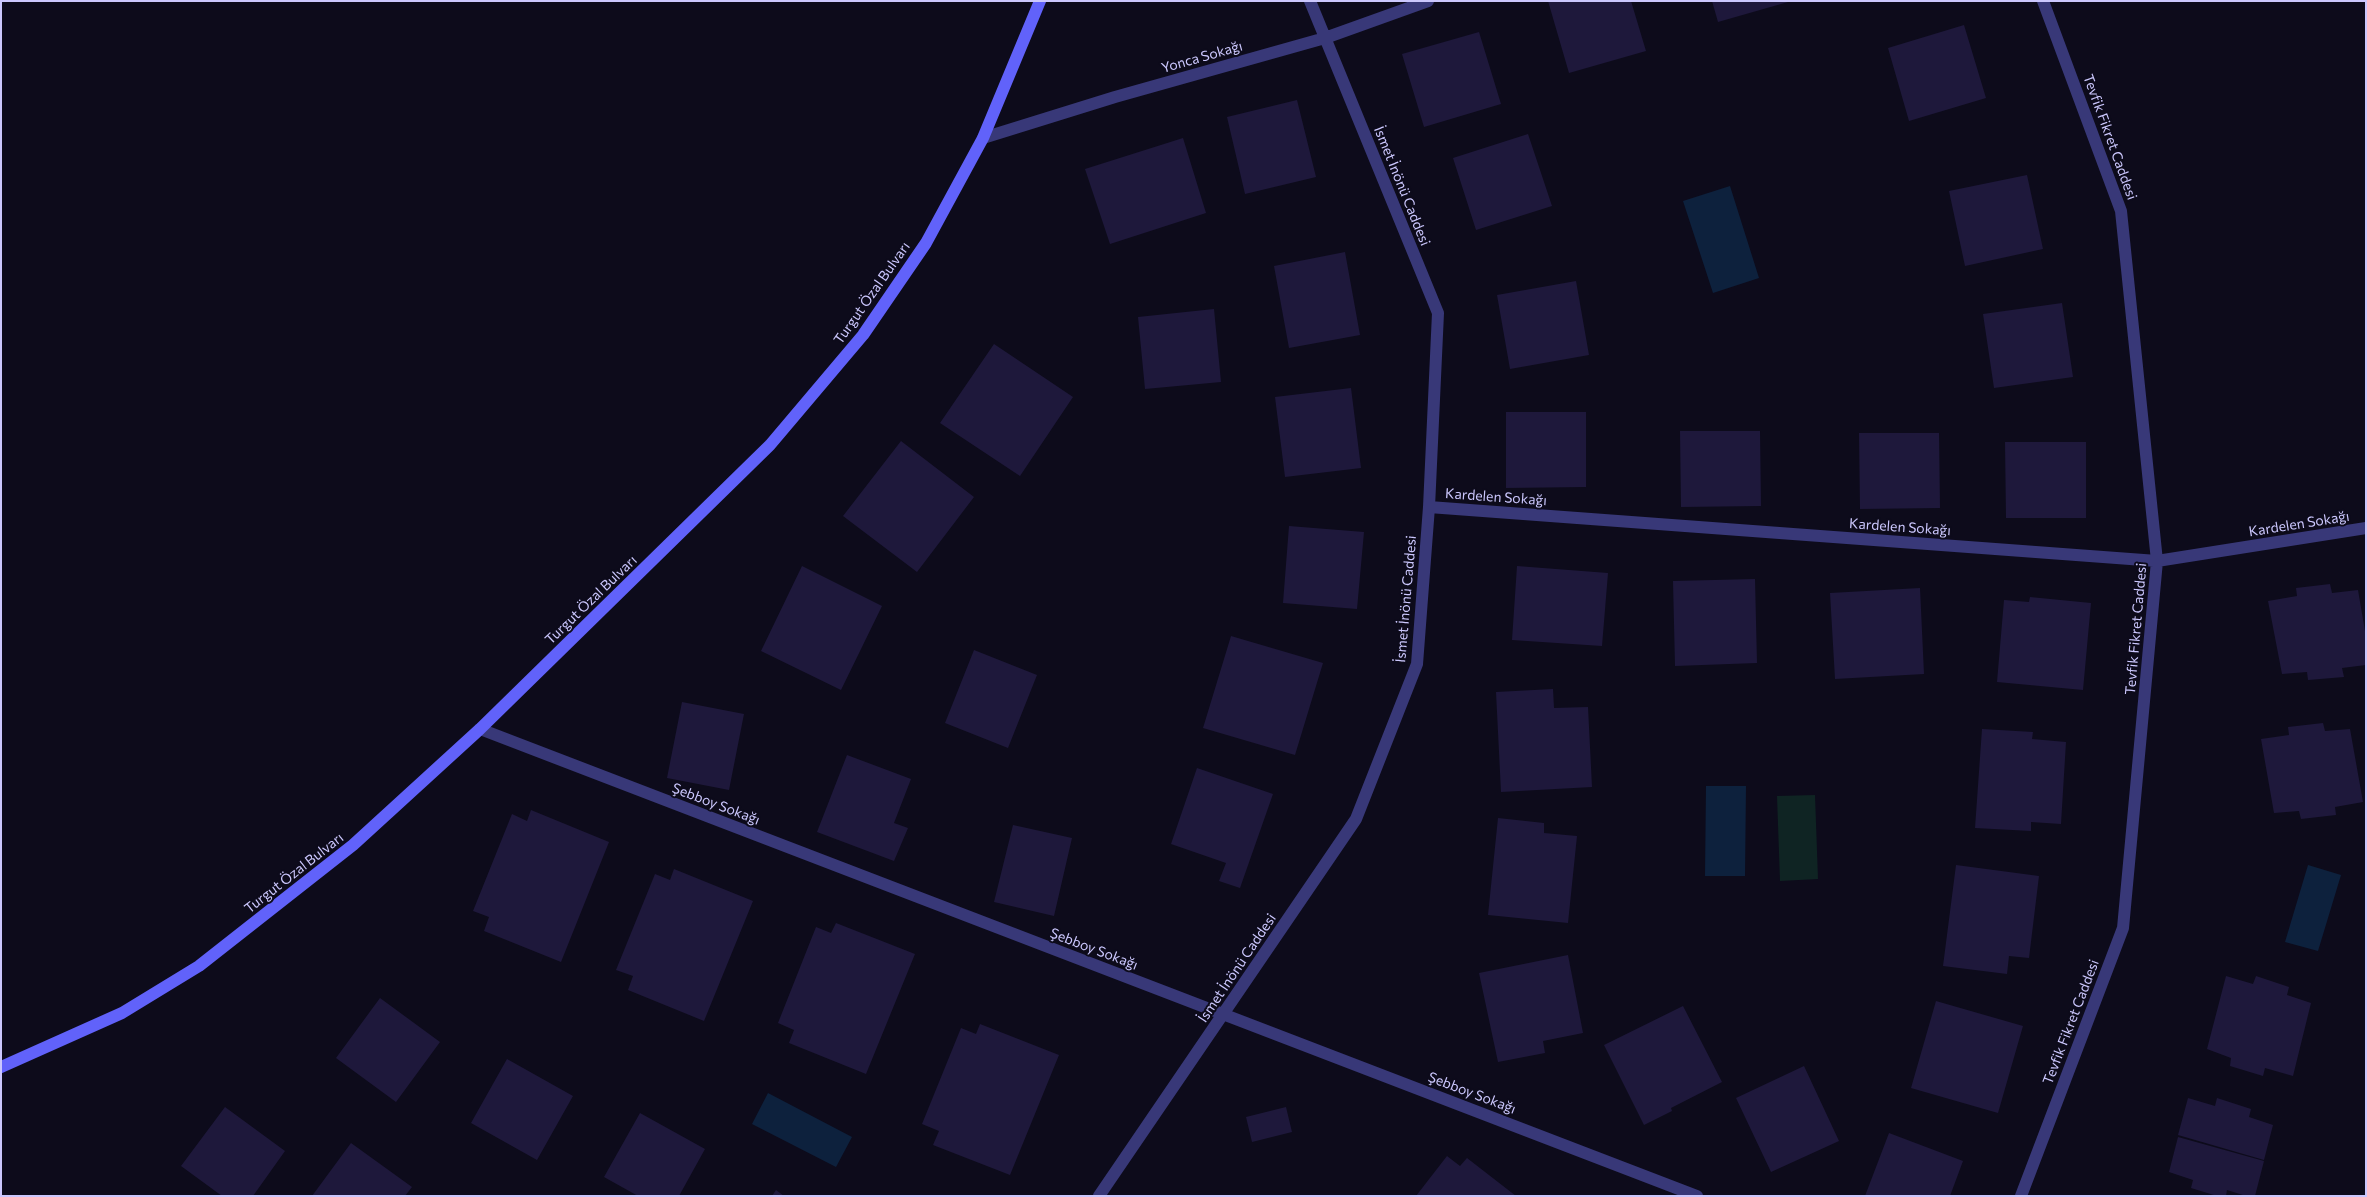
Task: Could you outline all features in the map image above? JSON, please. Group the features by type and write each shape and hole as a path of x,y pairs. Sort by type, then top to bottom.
{"street":[{"name":"Turgut Özal Bulvarı","path":"1,1067 122,1013 199,966 353,845 480,729 770,445 863,336 926,243 983,138 1040,1"},
{"name":"İsmet İnönü Caddesi","path":"1099,1196 1356,819 1417,664 1429,507 1438,313 1310,1"},
{"name":"Yonca Sokağı","path":"983,138 1115,97 1325,38 1428,1"},
{"name":"Tevfik Fikret Caddesi","path":"2022,1196 2123,928 2157,561 2122,211 2043,1"},
{"name":"Kardelen Sokağı","path":"1429,507 2157,561 2366,528"},
{"name":"Şebboy Sokağı","path":"480,729 1697,1196"}],"green space":[{"path":"1815,795 1818,879 1780,881 1777,796"}],"water":[{"path":"1730,186 1759,278 1713,293 1683,201"},
{"path":"1706,786 1746,786 1745,876 1705,876"},
{"path":"2308,865 2341,875 2318,951 2285,942"},
{"path":"768,1093 852,1137 836,1167 752,1124"}],"building":[{"path":"1548,1 1631,1 1646,51 1569,73"},
{"path":"1712,1 1787,1 1788,2 1718,22"},
{"path":"1964,25 1986,98 1909,121 1888,48"},
{"path":"1479,32 1501,104 1424,127 1402,54"},
{"path":"1297,100 1316,177 1245,194 1227,117"},
{"path":"1528,134 1552,206 1476,230 1453,158"},
{"path":"1183,138 1206,213 1110,244 1085,169"},
{"path":"2027,175 2043,249 1965,266 1949,191"},
{"path":"1345,252 1360,335 1289,348 1274,266"},
{"path":"1576,281 1589,355 1510,369 1497,295"},
{"path":"2062,303 2073,377 1994,388 1983,314"},
{"path":"1214,309 1221,382 1145,389 1138,317"},
{"path":"994,344 1073,397 1020,476 940,423"},
{"path":"1351,388 1361,468 1285,477 1275,397"},
{"path":"1506,412 1586,412 1586,487 1506,488"},
{"path":"1680,431 1760,431 1761,506 1681,507"},
{"path":"1859,433 1939,433 1940,508 1860,509"},
{"path":"901,441 974,497 917,572 843,516"},
{"path":"2005,442 2086,442 2086,518 2006,518"},
{"path":"1289,526 1364,532 1357,609 1283,603"},
{"path":"802,566 882,606 841,690 761,651"},
{"path":"1517,566 1608,573 1602,646 1512,640"},
{"path":"1755,579 1757,663 1675,666 1673,581"},
{"path":"2330,584 2332,593 2358,590 2366,637 2366,665 2342,668 2344,677 2308,680 2307,672 2282,674 2268,601 2297,596 2296,588"},
{"path":"1920,588 1924,674 1835,679 1830,593"},
{"path":"2030,597 2091,603 2083,690 1997,682 2004,600 2029,602"},
{"path":"1231,636 1323,663 1295,755 1203,728"},
{"path":"974,650 1037,675 1008,748 945,723"},
{"path":"1553,689 1554,708 1588,707 1592,787 1501,792 1496,692"},
{"path":"682,702 744,714 729,790 667,778"},
{"path":"2323,723 2325,731 2350,729 2363,802 2335,807 2336,815 2301,819 2299,811 2274,813 2261,739 2289,735 2288,727"},
{"path":"1982,729 2033,732 2032,739 2066,742 2061,824 2031,822 2031,831 1975,828"},
{"path":"847,755 911,779 894,823 908,828 894,861 817,832"},
{"path":"1197,768 1273,794 1240,888 1219,881 1226,863 1171,844"},
{"path":"531,810 609,842 561,962 484,931 489,917 473,911 512,814 527,821"},
{"path":"1498,818 1544,823 1544,833 1577,836 1568,923 1488,915"},
{"path":"1013,825 1072,838 1054,916 994,902"},
{"path":"1956,865 2039,876 2029,958 2009,956 2007,974 1943,966"},
{"path":"674,869 753,901 704,1021 628,990 633,976 616,970 655,874 670,880"},
{"path":"836,923 915,954 866,1074 789,1043 794,1030 778,1023 816,927 831,933"},
{"path":"1568,955 1583,1033 1543,1041 1545,1053 1498,1062 1479,973"},
{"path":"2226,976 2253,984 2256,976 2289,987 2287,995 2311,1003 2293,1076 2265,1068 2263,1076 2230,1066 2231,1058 2207,1049"},
{"path":"380,998 440,1042 396,1102 336,1058"},
{"path":"1936,1001 2023,1026 1998,1113 1911,1088"},
{"path":"1683,1006 1722,1082 1671,1108 1672,1111 1644,1125 1604,1045"},
{"path":"980,1024 1059,1055 1010,1175 933,1145 939,1131 922,1124 961,1028 976,1034"},
{"path":"507,1059 573,1096 537,1160 471,1123"},
{"path":"1804,1066 1839,1141 1771,1172 1736,1098"},
{"path":"2188,1098 2215,1106 2217,1098 2251,1109 2249,1117 2273,1125 2264,1160 2178,1135"},
{"path":"225,1107 285,1151 253,1196 222,1196 181,1166"},
{"path":"1286,1107 1292,1132 1252,1142 1246,1117"},
{"path":"640,1113 705,1149 679,1196 638,1196 604,1177"},
{"path":"1889,1133 1963,1161 1950,1196 1865,1196"},
{"path":"2178,1137 2264,1161 2255,1196 2246,1196 2227,1190 2226,1196 2217,1196 2191,1188 2193,1180 2169,1172"},
{"path":"351,1143 412,1187 405,1196 312,1196"},
{"path":"1447,1156 1460,1166 1467,1158 1516,1196 1416,1196"},
{"path":"776,1190 784,1196 772,1196"}]}
